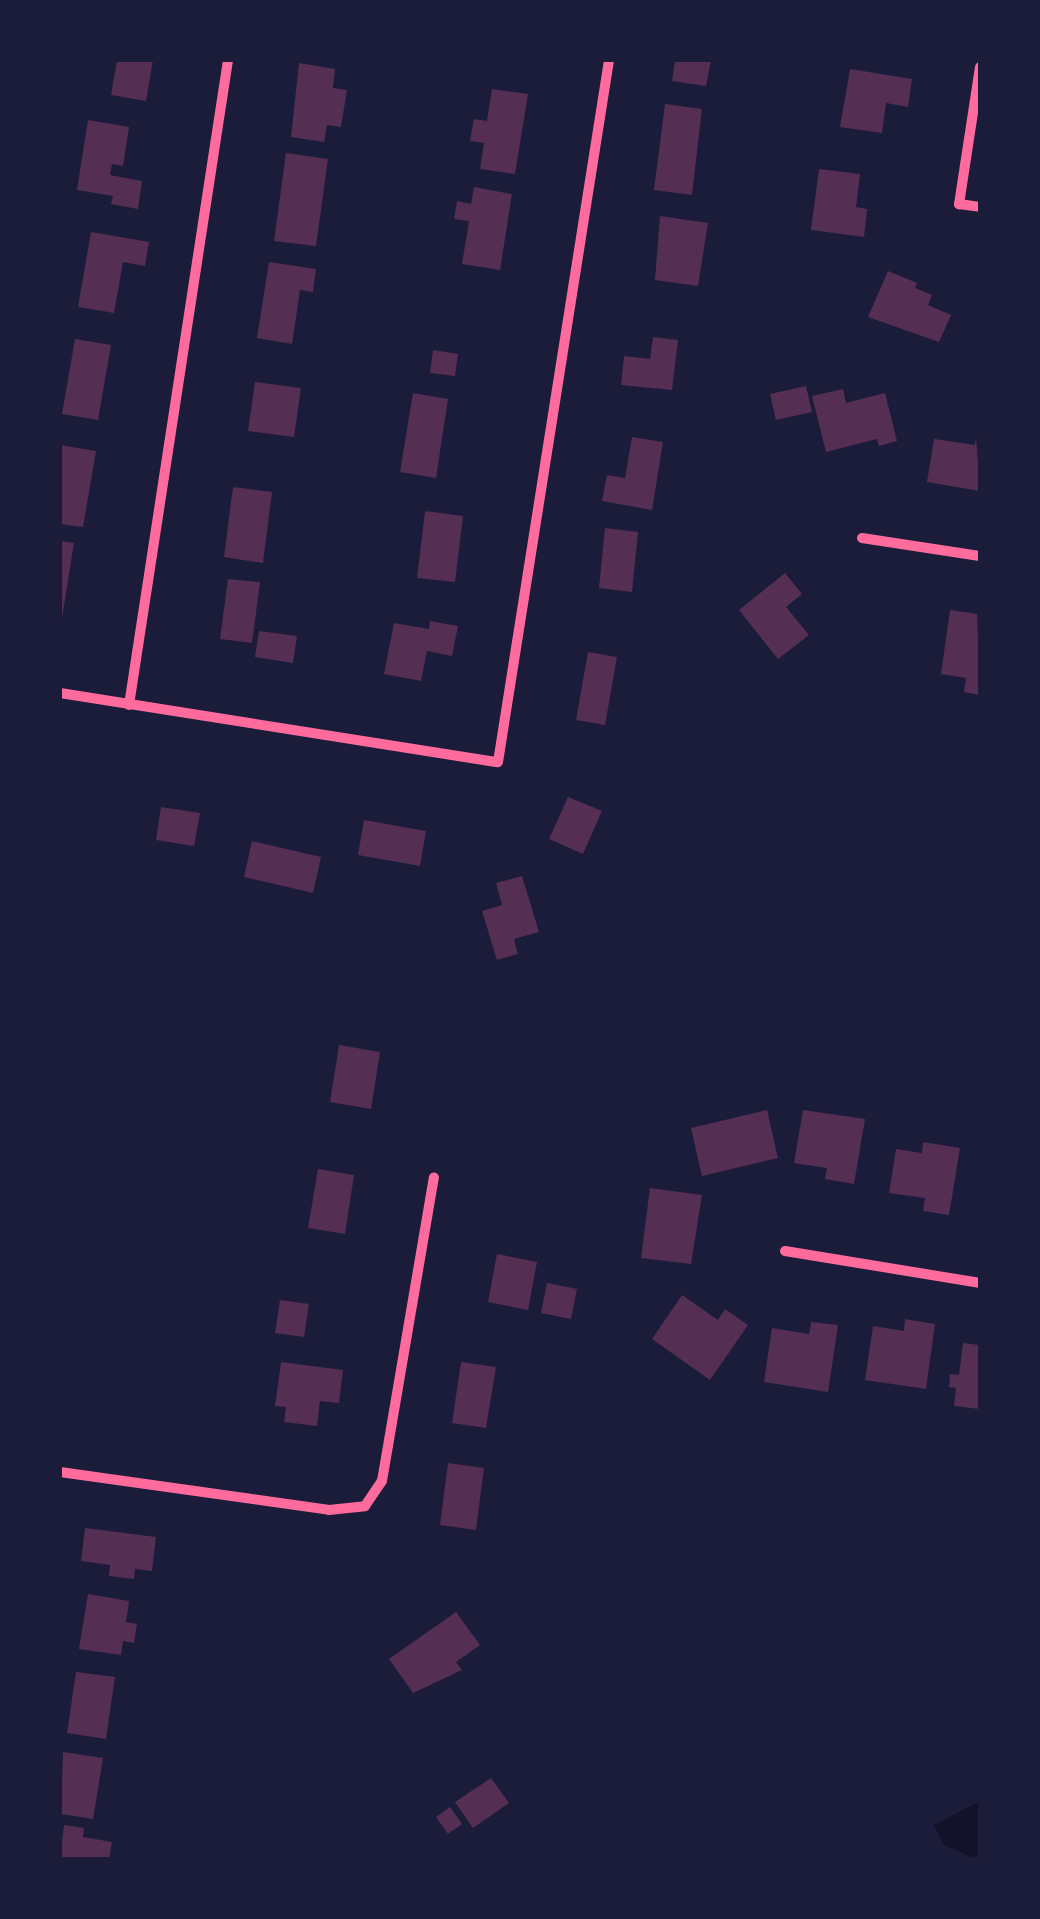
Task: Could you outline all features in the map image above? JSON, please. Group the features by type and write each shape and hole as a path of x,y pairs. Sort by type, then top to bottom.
{"street":[{"path":"128,705 228,60"},
{"path":"60,694 498,762 608,60"},
{"path":"980,67 959,204 980,207"},
{"path":"862,538 980,556"},
{"path":"60,1472 329,1510 365,1506 382,1481 434,1177"},
{"path":"785,1252 980,1283"}],"shaded area":[{"path":"980,1801 977,1859 944,1845 934,1825"}],"building":[{"path":"117,60 153,60 146,101 111,95"},
{"path":"675,60 711,60 706,86 672,81"},
{"path":"299,63 335,69 333,88 347,90 341,127 327,125 324,142 291,137"},
{"path":"850,69 912,79 908,107 886,103 882,133 840,127"},
{"path":"492,89 528,94 515,174 480,169 484,143 470,141 474,119 487,121"},
{"path":"665,104 702,109 692,195 654,190"},
{"path":"88,120 129,127 123,166 112,164 110,175 142,181 138,209 111,204 113,196 77,190"},
{"path":"286,153 328,159 316,246 274,241"},
{"path":"819,169 860,174 856,207 867,209 864,237 811,230"},
{"path":"474,187 512,194 500,270 462,264 469,221 454,219 457,201 471,204"},
{"path":"660,216 708,223 698,286 655,280"},
{"path":"91,232 149,242 145,266 123,262 114,313 78,307"},
{"path":"269,262 316,269 313,292 300,290 292,344 257,338"},
{"path":"888,271 917,283 915,288 932,295 928,305 951,315 939,342 868,317"},
{"path":"653,337 678,340 672,390 621,385 624,356 650,359"},
{"path":"75,339 111,345 98,420 62,414"},
{"path":"433,350 458,354 455,376 430,373"},
{"path":"255,382 301,388 294,437 248,431"},
{"path":"806,386 812,412 776,420 770,394"},
{"path":"843,389 846,403 885,393 897,441 879,446 877,439 826,452 812,396"},
{"path":"413,393 448,399 436,478 400,472"},
{"path":"976,436 980,491 927,482 934,439 975,445"},
{"path":"632,437 663,442 652,510 602,501 607,475 625,478"},
{"path":"60,445 96,451 83,527 60,524"},
{"path":"233,487 272,492 263,563 224,557"},
{"path":"425,511 463,516 455,582 417,578"},
{"path":"605,528 638,532 632,592 599,588"},
{"path":"60,541 74,543 62,618 60,618"},
{"path":"785,573 802,594 786,607 809,635 778,659 739,610"},
{"path":"228,579 260,582 252,643 220,639"},
{"path":"950,610 977,614 980,695 964,692 966,678 941,674"},
{"path":"430,621 458,626 452,656 427,651 421,681 384,674 394,623 429,629"},
{"path":"259,631 297,636 293,663 255,657"},
{"path":"588,652 617,657 605,725 576,720"},
{"path":"568,797 602,811 583,854 549,839"},
{"path":"161,807 200,813 194,846 156,840"},
{"path":"364,820 426,831 420,866 358,855"},
{"path":"252,841 321,857 313,893 244,877"},
{"path":"522,876 539,932 514,939 518,954 497,960 482,911 502,905 496,883"},
{"path":"339,1045 380,1052 371,1109 330,1102"},
{"path":"767,1110 778,1158 702,1176 691,1128"},
{"path":"803,1110 865,1119 854,1184 825,1179 827,1168 794,1163"},
{"path":"923,1142 960,1148 949,1215 923,1211 925,1198 889,1193 896,1149 922,1153"},
{"path":"318,1169 354,1175 345,1234 308,1228"},
{"path":"650,1188 702,1195 691,1264 641,1258"},
{"path":"497,1254 537,1262 528,1310 488,1302"},
{"path":"547,1283 577,1289 571,1319 541,1313"},
{"path":"682,1295 718,1320 725,1309 748,1325 710,1380 652,1339"},
{"path":"280,1300 309,1304 304,1337 275,1333"},
{"path":"905,1319 935,1324 926,1389 865,1380 873,1326 904,1331"},
{"path":"811,1322 838,1325 828,1392 764,1382 772,1328 809,1334"},
{"path":"963,1343 980,1345 980,1409 954,1406 956,1388 949,1387 950,1374 959,1375"},
{"path":"281,1362 343,1370 339,1403 320,1401 317,1426 284,1422 286,1407 275,1406"},
{"path":"461,1362 496,1367 486,1428 452,1423"},
{"path":"448,1463 484,1468 476,1530 440,1525"},
{"path":"85,1528 156,1537 152,1571 135,1569 134,1579 109,1576 110,1565 81,1561"},
{"path":"88,1594 129,1601 126,1622 137,1624 134,1643 123,1641 121,1655 79,1649"},
{"path":"456,1612 480,1645 456,1662 462,1670 413,1693 389,1659"},
{"path":"76,1672 115,1677 106,1739 67,1733"},
{"path":"63,1752 103,1758 93,1819 61,1814"},
{"path":"491,1778 509,1803 473,1828 455,1802"},
{"path":"450,1807 462,1824 448,1834 436,1817"},
{"path":"64,1825 84,1828 83,1837 112,1842 109,1859 60,1859"}]}
